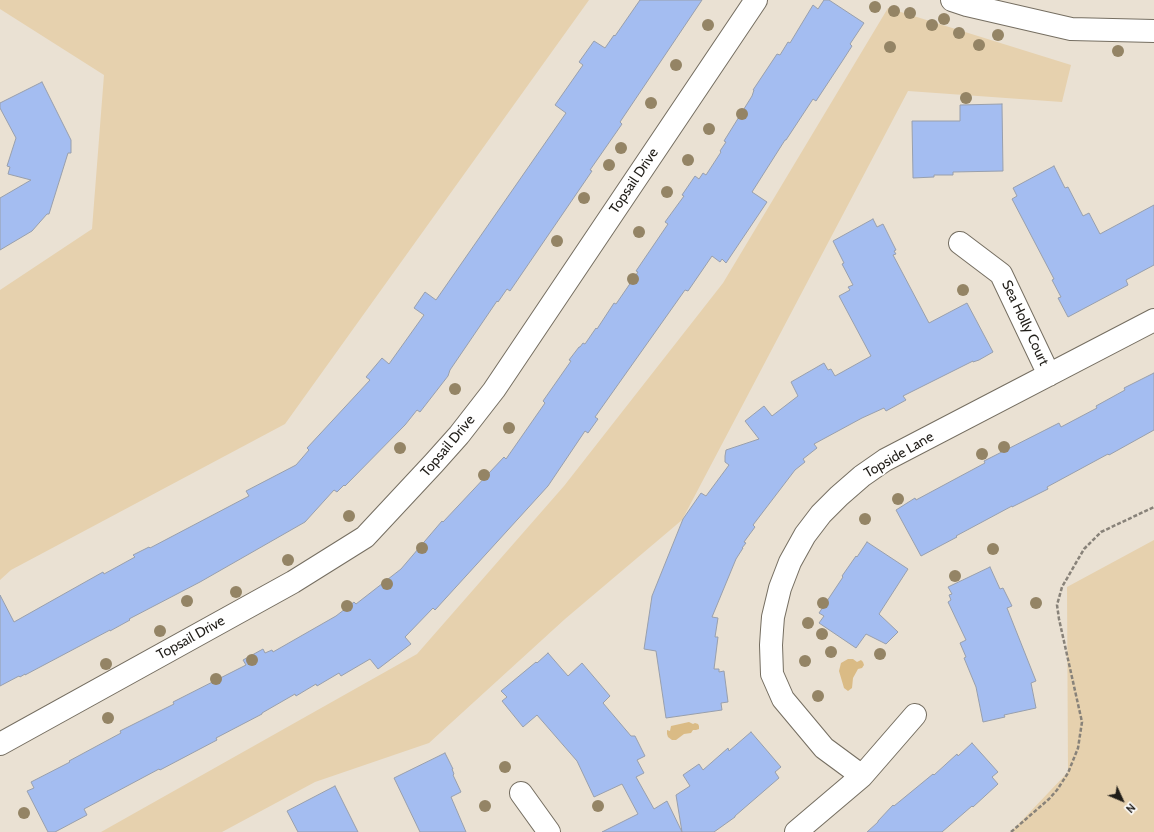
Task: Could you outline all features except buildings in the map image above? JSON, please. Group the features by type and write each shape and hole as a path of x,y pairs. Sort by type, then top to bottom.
{"street":[{"name":"Topsail Drive","path":"0,744 293,582 365,537 434,464 494,390 756,0"},
{"path":"952,0 967,5 1071,29 1154,31"},
{"name":"Sea Holly Court","path":"960,243 1001,274 1049,375"},
{"name":"Topside Lane","path":"862,776 824,748 783,699 772,674 771,645 773,616 780,588 790,562 805,535 821,514 839,496 862,476 894,455 1154,320"},
{"path":"796,832 862,776 915,715"},
{"path":"521,793 549,832"}],"path":[{"path":"1011,832 1049,799 1057,790 1068,773 1078,748 1082,722 1057,605 1062,587 1084,549 1101,532 1154,507"}],"shaded area":[{"path":"0,0 589,0 285,424 11,570 0,580 0,290 92,229 104,75 0,9"},
{"path":"888,8 1071,65 1062,102 908,91 682,520 565,619 429,743 315,782 222,832 101,832 417,654 564,486 723,283"},
{"path":"1154,540 1154,832 1011,832 1068,772 1067,587"},
{"path":"848,659 853,659 857,662 861,660 864,665 862,668 858,669 853,678 852,688 848,691 844,688 839,671 841,663"},
{"path":"689,722 698,724 699,729 693,730 691,733 684,734 676,740 672,740 668,737 667,730 670,731 671,726"}]}
